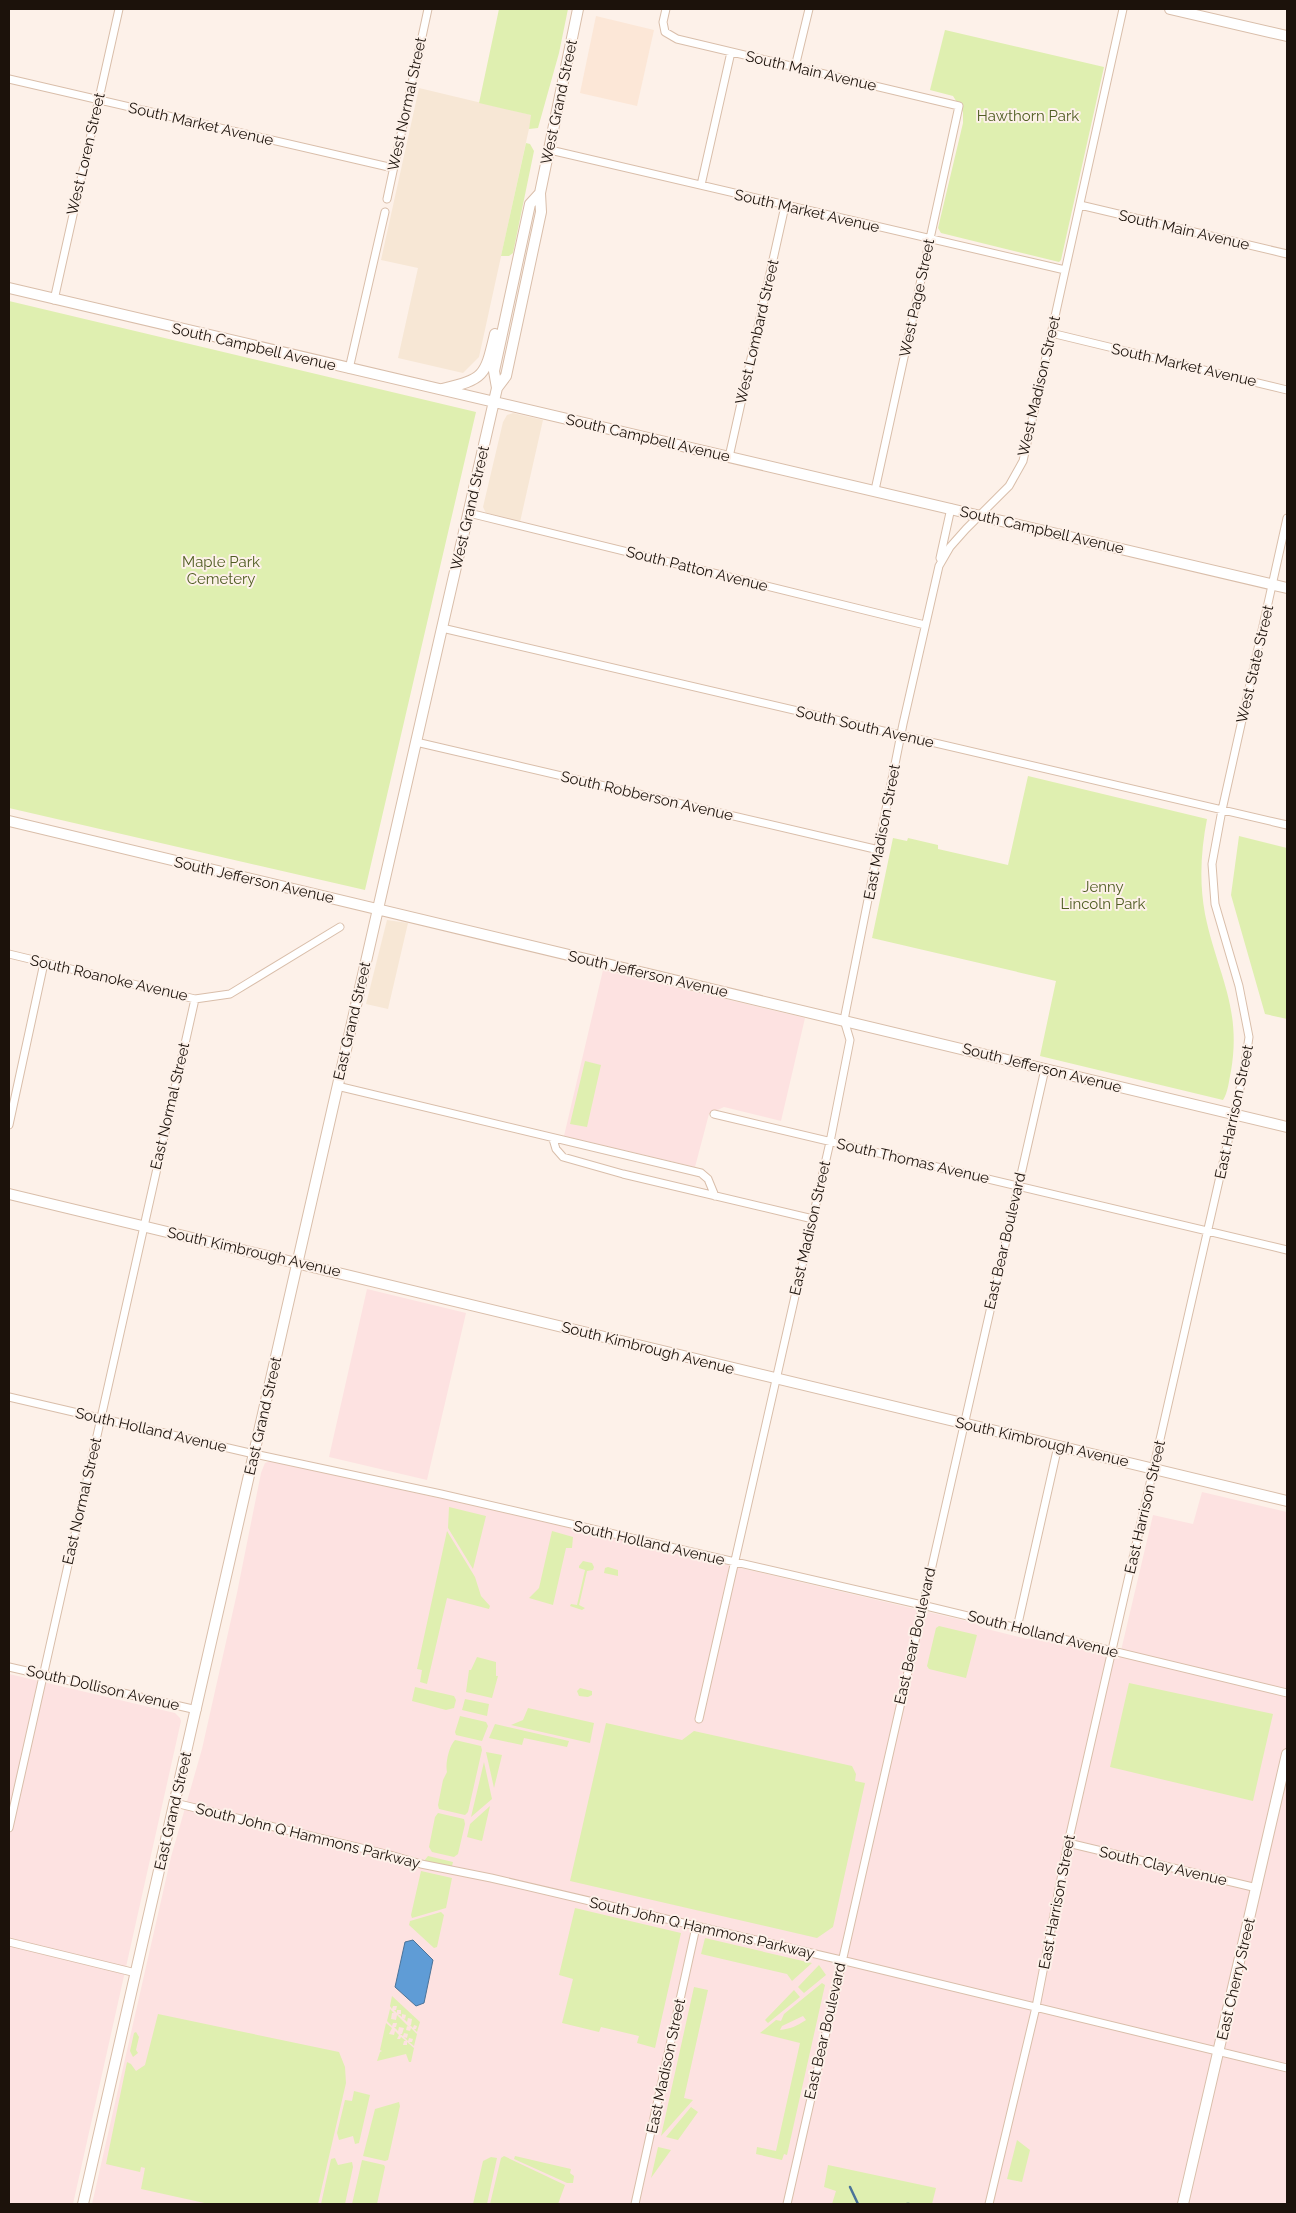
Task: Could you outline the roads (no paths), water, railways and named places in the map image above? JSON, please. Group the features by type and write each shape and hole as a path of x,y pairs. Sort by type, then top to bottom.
{"main road":[{"path":"1170,9 1287,36"},
{"name":"West Grand Street","path":"442,628 494,402 498,388 506,376 541,212 540,193 578,10"},
{"name":"West Grand Street","path":"498,388 494,371 505,319 530,204 540,193"},
{"name":"South Campbell Avenue","path":"9,288 1287,588"},
{"path":"438,390 468,383 480,376 488,364 497,328 505,319"},
{"name":"East Grand Street","path":"84,2204 442,628"},
{"name":"South Jefferson Avenue","path":"9,821 1287,1127"},
{"name":"South Kimbrough Avenue","path":"9,1194 1287,1501"},
{"name":"East Cherry Street","path":"1183,2204 1287,1754"}],"street":[{"name":"West Loren Street","path":"54,300 119,9"},
{"name":"West Normal Street","path":"387,199 428,9"},
{"name":"South Main Avenue","path":"666,9 663,22 665,32 676,39 959,106"},
{"path":"795,67 810,9"},
{"name":"West Madison Street","path":"902,736 938,566 950,547 1009,486 1023,461 1124,9"},
{"path":"701,185 731,52"},
{"name":"South Market Avenue","path":"9,79 393,168"},
{"name":"West Page Street","path":"875,490 959,106"},
{"name":"South Market Avenue","path":"550,150 1065,270"},
{"name":"South Main Avenue","path":"1080,205 1287,254"},
{"name":"West Lombard Street","path":"728,457 785,206"},
{"path":"349,369 385,212"},
{"name":"South Market Avenue","path":"1051,334 1287,390"},
{"path":"938,566 951,508"},
{"name":"South Patton Avenue","path":"469,513 925,625"},
{"name":"West State Street","path":"1222,810 1287,518"},
{"name":"South South Avenue","path":"442,628 902,736 955,746 1287,825"},
{"name":"East Madison Street","path":"699,1719 830,1142 850,1040 844,1020 902,736"},
{"name":"South Robberson Avenue","path":"416,742 879,850"},
{"name":"East Harrison Street","path":"989,2204 1036,2007 1068,1843 1235,1115 1249,1037 1239,986 1214,904 1212,864 1222,810"},
{"name":"South Roanoke Avenue","path":"9,954 195,998 230,994 340,927"},
{"path":"9,1125 44,963"},
{"name":"East Normal Street","path":"9,1828 195,998"},
{"name":"East Bear Boulevard","path":"787,2204 1045,1068"},
{"path":"337,1086 701,1173 708,1179 715,1196"},
{"name":"South Thomas Avenue","path":"714,1114 1287,1250"},
{"path":"553,1139 558,1153 563,1157 623,1174 812,1219"},
{"name":"South Holland Avenue","path":"9,1397 922,1605 1287,1693"},
{"path":"1017,1628 1058,1446"},
{"name":"South Dollison Avenue","path":"9,1667 197,1710"},
{"name":"South John Q Hammons Parkway","path":"175,1803 438,1868 491,1878 841,1960 1287,2068"},
{"name":"South Clay Avenue","path":"1068,1843 1257,1888"},
{"name":"East Madison Street","path":"635,2204 696,1927"},
{"path":"9,1942 136,1972"}],"water":[{"path":"413,1940 433,1960 424,2003 416,2006 395,1987 405,1942"}],"waterway":[{"path":"850,2187 858,2204"}],"park label":[{"name":"Hawthorn Park","path":"1028,116"},
{"name":"Maple Park Cemetery","path":"221,570"},
{"name":"Jenny Lincoln Park","path":"1103,896"}]}
